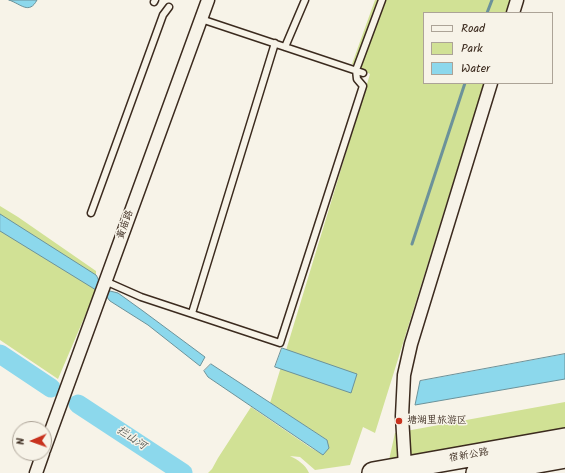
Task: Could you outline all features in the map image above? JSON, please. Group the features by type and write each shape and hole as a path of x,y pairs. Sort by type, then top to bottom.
{"highway":[{"name":"宿新公路","path":"373,473 405,470 565,440"},
{"name":"宿新公路","path":"477,473 565,457"}],"street":[{"name":"黄庙路","path":"52,428 208,0"},
{"path":"513,12 517,0"},
{"path":"405,470 402,403 404,375 410,344 491,84"},
{"path":"36,473 40,461"}],"lane":[{"path":"285,47 305,0"},
{"path":"105,281 141,297 280,343 363,86 357,79 356,70 382,0"},
{"path":"92,213 163,15 169,7"},
{"path":"201,19 363,73"},
{"path":"192,314 275,43"}],"green space":[{"path":"375,0 510,0 506,12 423,12 423,84 484,84 375,433 363,427 350,465 315,470 300,457 290,456 301,463 309,473 208,473 251,407 311,448 324,455 327,440 270,403 370,74 352,64"},
{"path":"0,206 96,271 96,290 58,379 0,340"},
{"path":"565,402 565,429 389,460 395,433"}],"water":[{"path":"9,0 37,0 31,7 28,8"},
{"path":"0,214 96,275 99,282 96,290 0,231"},
{"path":"110,291 118,293 205,357 200,366 148,325 110,301 106,296"},
{"path":"282,348 357,374 351,393 275,367"},
{"path":"565,354 565,379 415,405 420,381"},
{"path":"211,364 327,440 329,448 323,455 208,377 204,371"}],"waterway":[{"path":"487,12 492,0"},
{"path":"412,244 465,84"},
{"name":"拦山河","path":"0,354 51,388"},
{"name":"拦山河","path":"78,404 183,473"}],"place":[{"name":"塘湖里旅游区","path":"399,421"}]}
